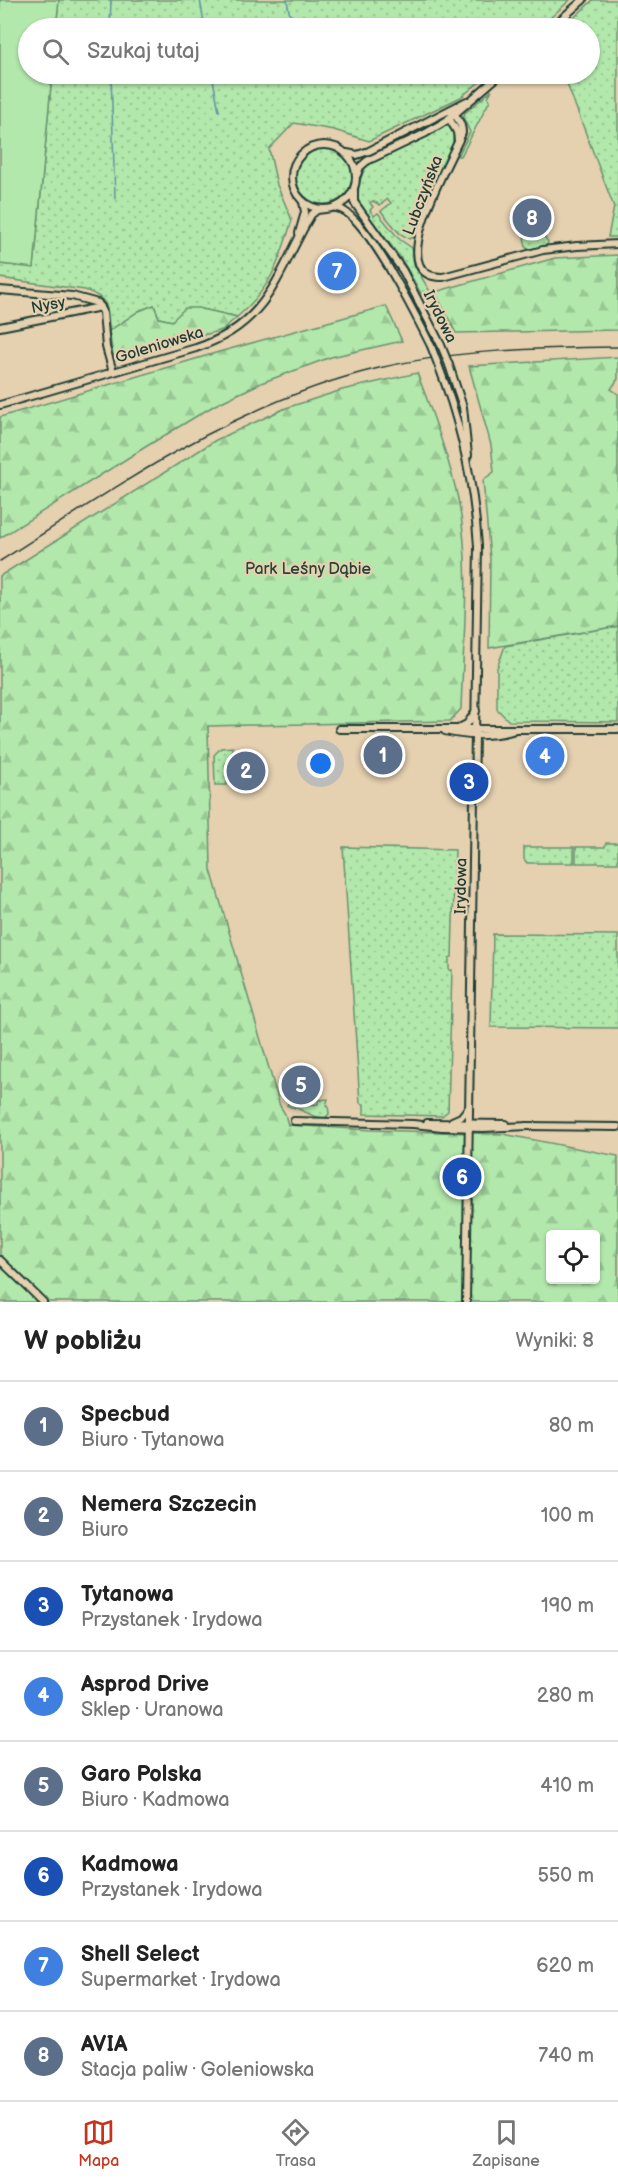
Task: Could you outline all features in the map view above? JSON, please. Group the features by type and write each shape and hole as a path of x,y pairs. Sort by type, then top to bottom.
{"street":[{"path":"562,18 583,0"},
{"name":"Lubczyńska","path":"356,178 363,164 426,133 490,84"},
{"name":"Lubczyńska","path":"451,115 458,141 428,208 416,252 418,263 424,271 435,276 445,276 543,250 618,244"},
{"name":"Lubczyńska","path":"344,151 353,155 363,154 451,115"},
{"path":"322,145 335,146 344,151 354,163 356,178 355,187 346,201 324,209 313,207 301,200 294,188 292,178 298,158 310,148 322,145"},
{"name":"Irydowa","path":"355,187 354,202 402,271 449,365 463,407 478,546 466,1302"},
{"name":"Goleniowska","path":"290,256 305,212 305,205 301,200"},
{"name":"Irydowa","path":"332,208 342,208 349,212 373,244 404,294 431,346 453,405 469,471"},
{"name":"Goleniowska","path":"0,405 196,348 227,334 248,319 267,299 312,215 317,210 324,209"},
{"path":"0,290 72,296 98,303 101,307 105,347 113,372"},
{"name":"Nysy","path":"0,327 101,307"},
{"path":"458,728 466,724 476,711"},
{"path":"339,729 441,730 458,728 500,733 515,730 618,729"},
{"path":"441,730 454,734 476,731"},
{"path":"450,1122 461,1117 469,1106"},
{"path":"294,1121 618,1127"},
{"path":"413,1124 450,1122 469,1125"},
{"path":"0,1260 43,1302"}],"green space":[{"path":"0,0 59,0 57,18 18,18 18,84 51,84 34,268 0,264"},
{"path":"59,0 570,0 550,18 57,18"},
{"path":"593,0 618,0 618,237 608,237 614,207 567,84 600,84 600,18 574,18"},
{"path":"51,84 477,84 461,97 369,141 334,130 294,123 269,149 277,185 292,220 273,273 259,295 237,317 198,308 172,321 159,318 154,305 139,311 109,331 106,305 93,293 0,278 0,264 34,267"},
{"path":"492,90 488,97 490,100 461,156 458,156 470,132 463,117 465,113"},
{"path":"448,126 453,131 453,144 429,196 414,237 409,239 399,233 381,211 391,203 388,199 380,205 373,201 370,203 373,207 370,210 374,216 378,213 399,239 412,248 414,265 431,293 422,295 402,260 359,203 359,188 361,177 368,164"},
{"path":"318,148 330,148 340,152 348,160 352,176 348,192 340,200 330,204 318,204 308,200 300,192 296,182 296,170 300,160 308,152"},
{"path":"520,214 529,214 528,220 539,229 548,242 547,245 526,248"},
{"path":"618,255 618,330 456,333 435,292 555,258"},
{"path":"154,305 159,318 172,321 185,308 198,308 237,317 222,330 119,358 113,355 109,331 139,311"},
{"path":"386,306 402,341 331,357 261,383 215,405 0,538 0,417 219,352"},
{"path":"618,357 618,379 611,389 618,394 618,626 489,648 490,559 483,480 494,472 491,445 469,366"},
{"name":"Park Leśny Dąbie","path":"417,373 440,436 458,499 465,551 466,604 461,709 450,721 208,726 211,870 280,1106 288,1125 503,1134 618,1156 618,1302 0,1302 0,576 216,440 286,408 342,390"},
{"path":"618,626 618,722 509,721 497,709 497,668 505,646"},
{"path":"233,747 233,762 226,763 227,785 215,785 214,755 221,748"},
{"path":"606,843 618,843 618,863 576,863 576,847 605,847"},
{"path":"343,847 455,850 452,957 449,958 449,970 452,970 448,1111 442,1116 364,1114 364,1104 360,1103"},
{"path":"524,847 574,847 574,863 527,863 524,859"},
{"path":"493,934 618,935 618,1028 491,1027"},
{"path":"328,1099 326,1105 328,1105 329,1114 325,1118 313,1116 287,1105 289,1102 294,1102 295,1106 318,1104 318,1100"}],"waterway":[{"path":"110,18 111,0"},
{"path":"200,0 203,18"},
{"path":"287,0 290,18"},
{"path":"111,84 115,199"},
{"path":"214,84 219,111"}],"railway":[{"path":"0,561 135,475 182,448 277,401 327,383 379,368 438,357 528,349 618,347"}],"place":[{"name":"AVIA","path":"532,218"},
{"name":"Shell Select","path":"337,271"},
{"name":"Specbud","path":"383,755"},
{"name":"Asprod Drive","path":"545,756"},
{"name":"Nemera Szczecin","path":"246,771"},
{"name":"Tytanowa","path":"469,782"},
{"name":"Garo Polska","path":"301,1085"},
{"name":"Kadmowa","path":"462,1177"}]}
